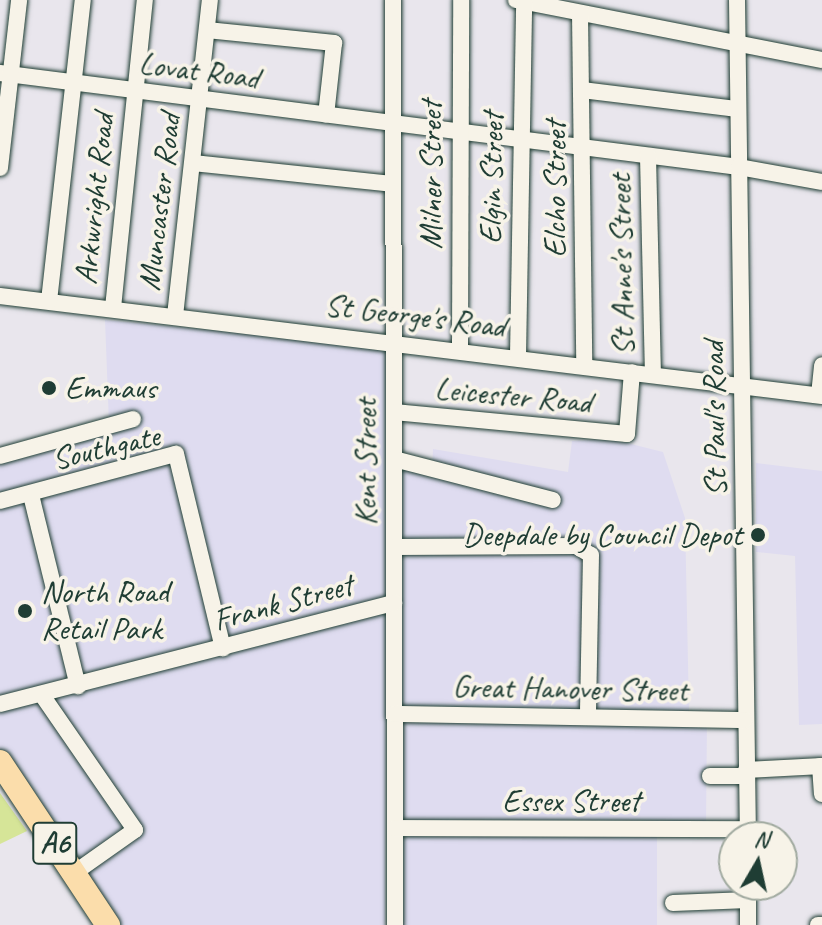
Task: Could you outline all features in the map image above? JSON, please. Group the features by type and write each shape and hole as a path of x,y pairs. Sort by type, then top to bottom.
{"highway":[{"name":"A6","path":"0,762 108,925"}],"street":[{"path":"0,168 7,100 5,74 19,0"},
{"path":"49,301 83,0"},
{"name":"Arkwright Road","path":"113,308 145,0"},
{"name":"Muncaster Road","path":"175,316 210,0"},
{"name":"Kent Street","path":"393,0 395,925"},
{"name":"Milner Street","path":"460,349 458,132 461,0"},
{"name":"St Paul's Road","path":"737,0 736,109 748,821"},
{"path":"520,1 822,60"},
{"name":"Elgin Street","path":"518,356 513,138 520,1"},
{"name":"Elcho Street","path":"580,13 584,364"},
{"path":"207,30 334,43 326,115"},
{"name":"Lovat Road","path":"5,74 739,167 822,182"},
{"path":"582,90 736,109"},
{"name":"St Anne's Street","path":"648,156 653,374"},
{"path":"193,163 392,184"},
{"name":"St George's Road","path":"0,296 584,364 820,396"},
{"path":"820,396 822,365"},
{"name":"Leicester Road","path":"394,412 627,434 632,372"},
{"path":"0,456 133,419"},
{"name":"Southgate","path":"0,501 176,454 223,648"},
{"path":"394,459 553,500"},
{"path":"31,495 78,686"},
{"path":"394,547 576,546 591,555 588,717"},
{"name":"Frank Street","path":"0,704 394,603"},
{"path":"42,695 135,830 74,873"},
{"name":"Great Hanover Street","path":"395,714 745,720"},
{"path":"710,776 821,766 822,794"},
{"name":"Essex Street","path":"395,828 718,833"},
{"path":"673,903 718,896"},
{"path":"748,901 748,925"}],"shaded area":[{"path":"105,320 387,347 385,925 115,925 0,748 0,451 109,424"},
{"path":"611,439 663,452 685,518 689,712 707,721 706,825 657,826 657,925 397,925 398,463 432,473 433,449 568,472 572,441"},
{"path":"756,463 822,471 822,724 799,725 795,556 756,552"}],"green space":[{"path":"0,793 27,831 0,844"}],"place":[{"name":"Emmaus","path":"49,388"},
{"name":"Deepdale by Council Depot","path":"758,535"},
{"name":"North Road Retail Park","path":"25,611"}]}
